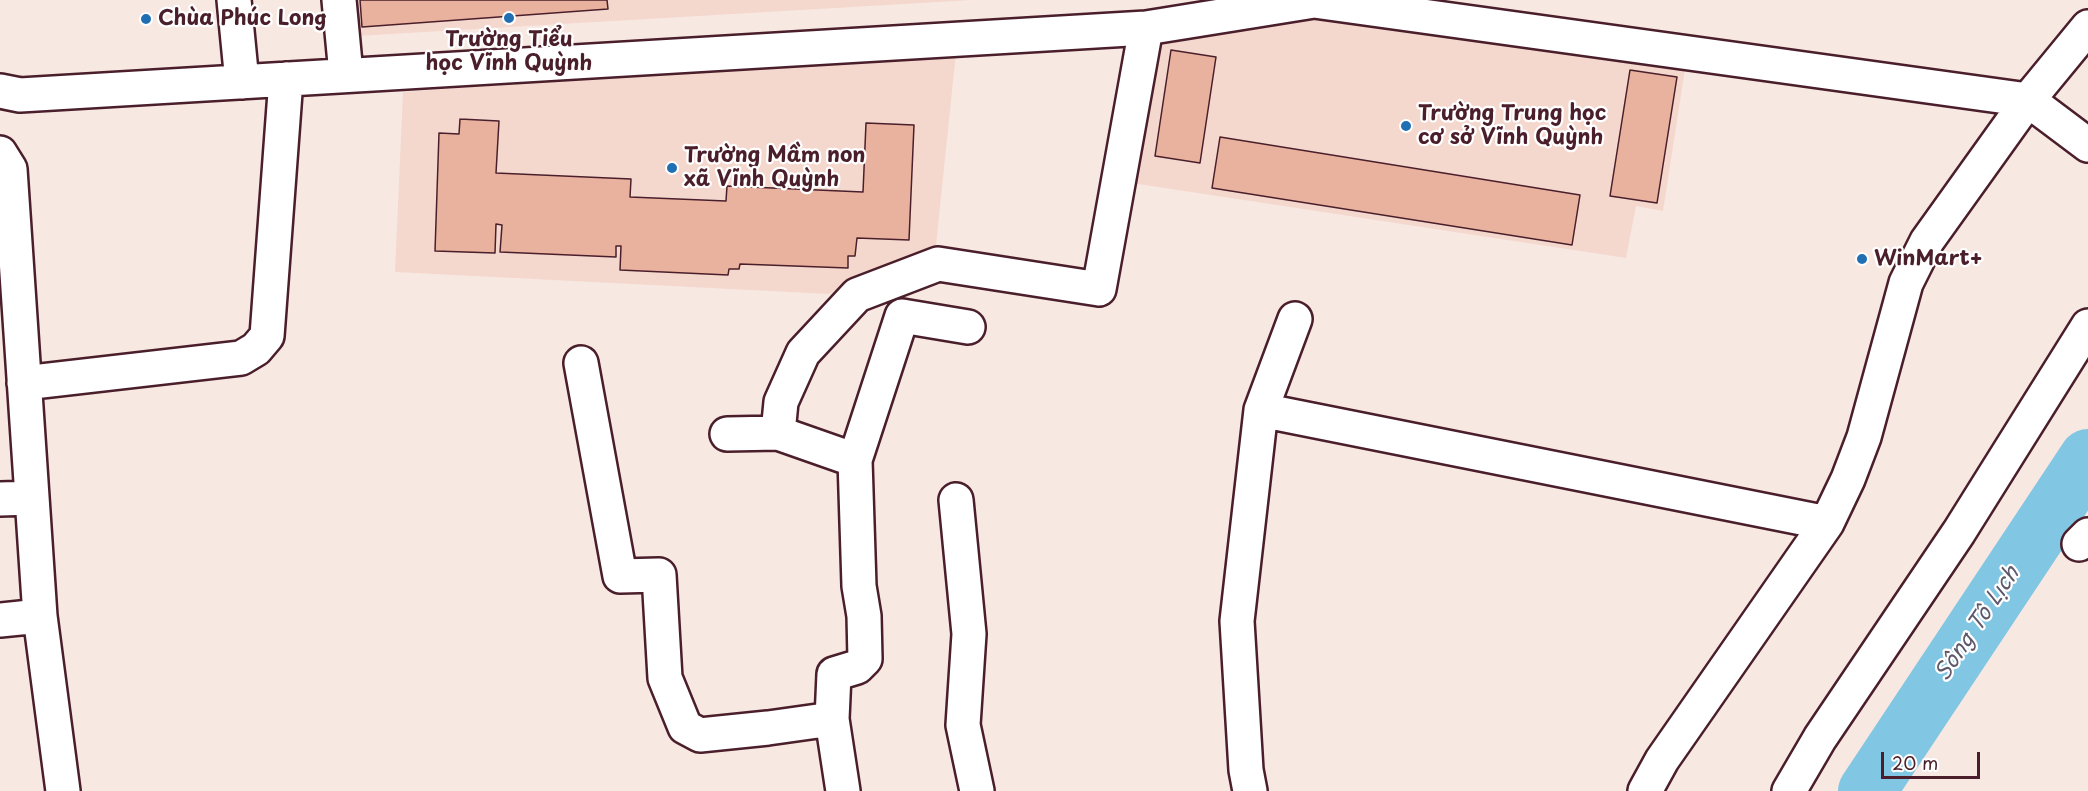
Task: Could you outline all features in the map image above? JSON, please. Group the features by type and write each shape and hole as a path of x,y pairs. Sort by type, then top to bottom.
{"street":[{"path":"234,0 242,82"},
{"path":"339,0 346,74"},
{"path":"0,91 20,95 1146,28 1312,1 2028,100 2088,145"},
{"path":"1645,791 1662,760 1827,523 1864,437 1906,284 1927,241 2028,100 2088,27"},
{"path":"778,433 781,402 803,353 857,295 938,264 1099,289 1146,28"},
{"path":"24,383 241,358 256,349 267,336 286,79"},
{"path":"0,153 10,169 7,239 24,383 16,498 40,616 63,791"},
{"path":"843,791 832,719 834,674 857,667 864,659 864,616 859,586 855,460 902,316 968,327"},
{"path":"1250,791 1246,770 1237,621 1261,410 1296,320"},
{"path":"1789,791 1820,738 1959,532 2088,326"},
{"path":"581,363 620,576 659,575 664,678 686,727 700,735 832,719"},
{"path":"1261,410 1827,523"},
{"path":"727,434 778,433 855,460"},
{"path":"956,500 969,634 963,724 977,791"},
{"path":"0,620 40,616"}],"shaded area":[{"name":"Trường Tiểu học Vĩnh Quỳnh","path":"353,0 972,0 357,36"},
{"name":"Trường Trung học cơ sở Vĩnh Quỳnh","path":"1318,13 1685,69 1663,211 1636,206 1626,258 1125,182 1155,35"},
{"name":"Trường Mầm non xã Vĩnh Quỳnh","path":"956,53 936,245 829,294 395,272 403,92"}],"building":[{"path":"360,0 607,0 608,9 362,27"},
{"path":"1171,50 1216,57 1200,163 1155,156"},
{"path":"1630,70 1677,77 1657,203 1610,196"},
{"path":"460,119 499,121 496,173 631,179 630,197 726,201 727,186 863,192 866,123 914,125 909,240 857,238 855,256 848,256 848,268 740,264 739,269 729,269 728,275 620,270 621,246 616,246 616,257 500,252 502,225 496,224 495,253 435,251 439,133 459,134"},
{"path":"1220,137 1580,195 1572,245 1212,188"}],"waterway":[{"name":"Sông Tô Lịch","path":"1867,791 2088,458"}],"place":[{"name":"Trường Tiểu học Vĩnh Quỳnh","path":"509,18"},
{"name":"Chùa Phúc Long","path":"146,19"},
{"name":"Trường Trung học cơ sở Vĩnh Quỳnh","path":"1406,126"},
{"name":"Trường Mầm non xã Vĩnh Quỳnh","path":"672,168"},
{"name":"WinMart+","path":"1862,259"}]}
